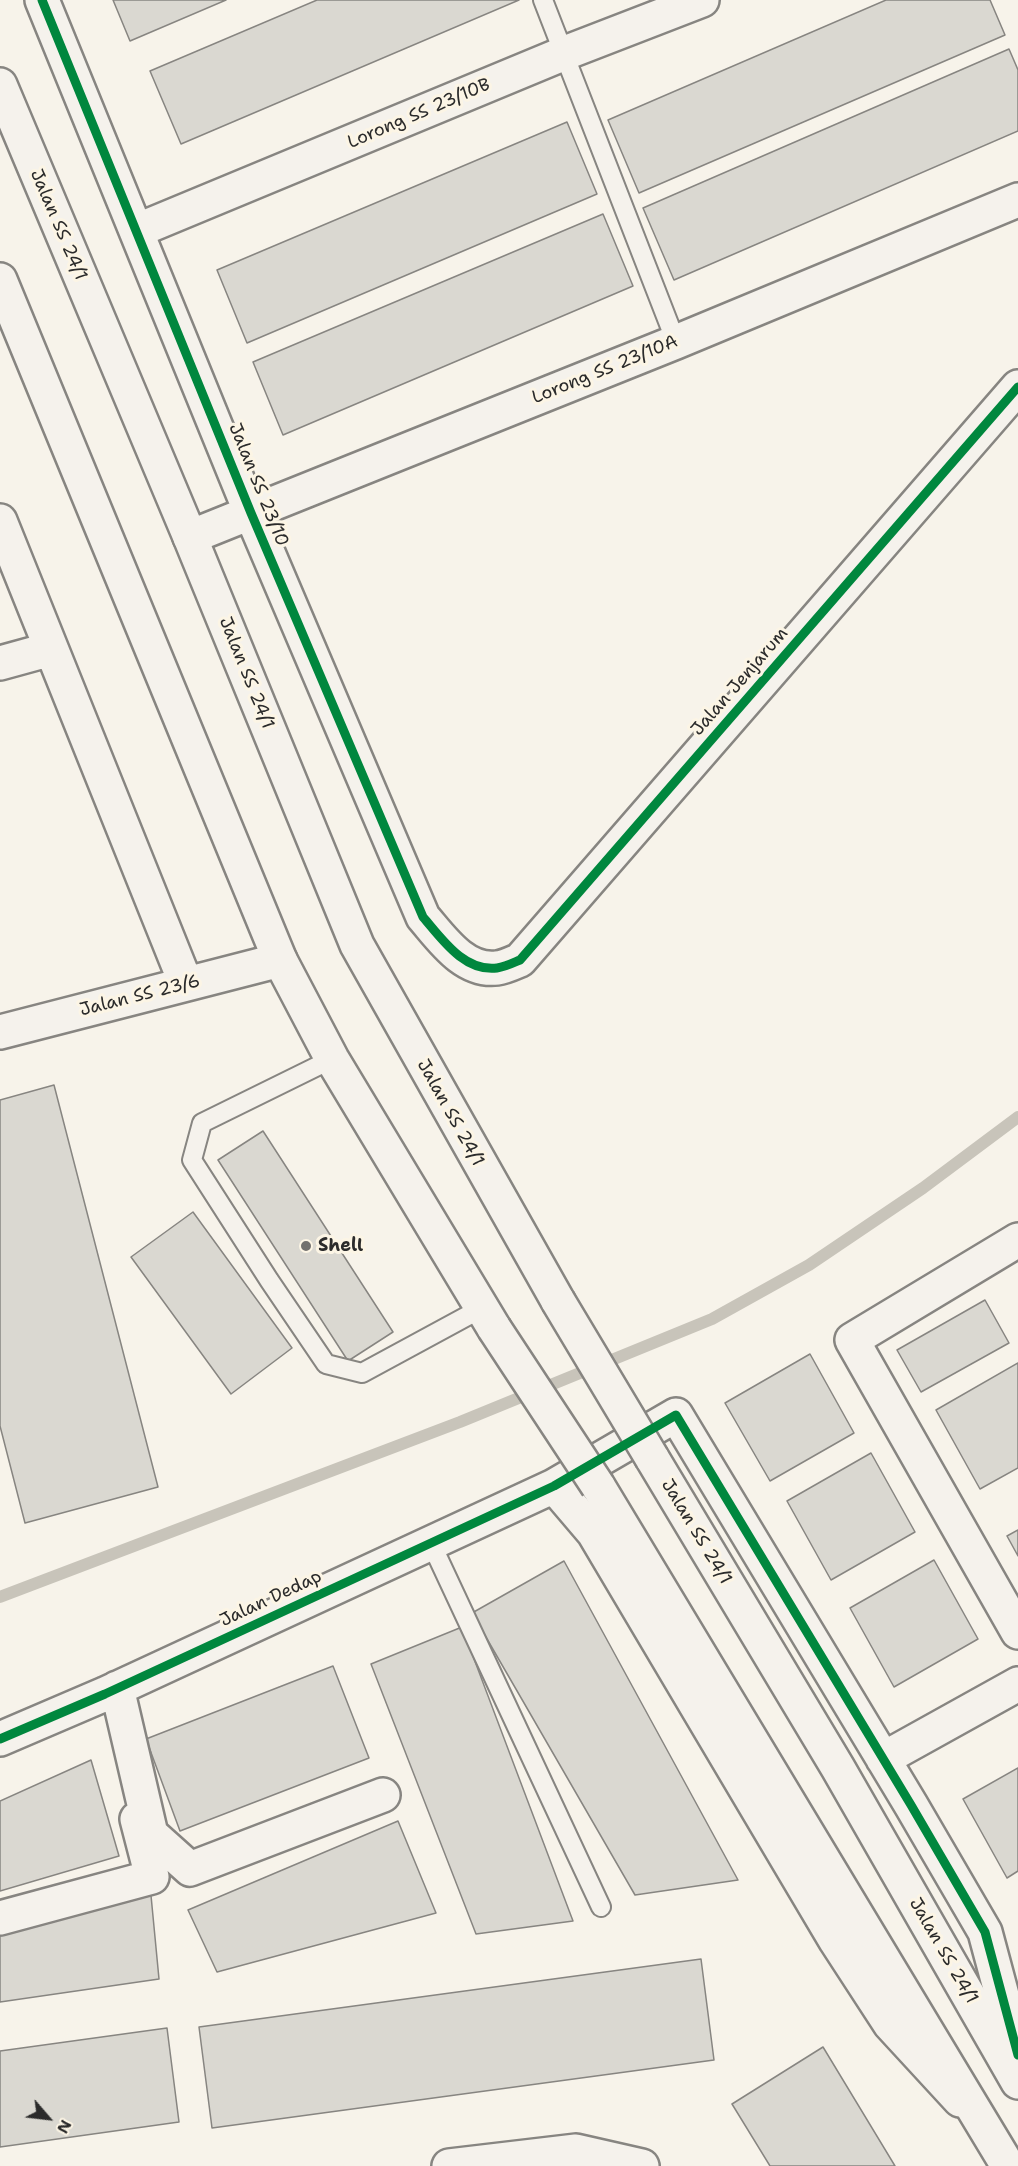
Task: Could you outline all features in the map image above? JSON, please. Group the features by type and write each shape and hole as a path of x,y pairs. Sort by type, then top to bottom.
{"street":[{"name":"Jalan SS 23/10","path":"42,0 251,513 423,917 446,944 472,965"},
{"name":"Lorong SS 23/10B","path":"136,231 565,53 702,0"},
{"name":"Jalan SS 24/1","path":"0,85 190,537 357,945 558,1301 838,1768 1018,2082"},
{"name":"Lorong SS 23/10A","path":"190,537 676,342 1018,200"},
{"path":"0,280 280,960 332,1059 488,1318 598,1486 1008,2166"},
{"name":"Jalan Jenjarum","path":"472,965 497,968 520,960 1018,387"},
{"path":"0,521 186,984"},
{"path":"0,663 51,649"},
{"name":"Jalan SS 23/6","path":"0,1032 280,960"},
{"path":"1018,1240 852,1340 1018,1632"},
{"name":"Jalan Dedap","path":"0,1739 111,1691 554,1486 676,1415 883,1759"},
{"path":"554,1486 594,1533 836,1941 890,2024 983,2126"},
{"path":"1018,1684 883,1759 985,1932 1018,2055"},
{"path":"111,1691 151,1834 190,1869 383,1796"},
{"path":"0,1917 152,1877 111,1691"},
{"path":"449,2166 576,2151 642,2166"}],"lane":[{"path":"543,0 676,342"},
{"path":"332,1059 202,1123 192,1160 268,1280 326,1364 362,1374 488,1318"},
{"path":"431,1543 601,1907"}],"building":[{"path":"113,0 226,0 130,41"},
{"path":"317,0 519,0 181,144 150,71"},
{"path":"886,0 990,0 1005,35 639,193 608,120"},
{"path":"1009,49 1018,70 1018,131 674,280 643,208"},
{"path":"567,122 597,194 247,343 217,270"},
{"path":"603,214 633,286 283,435 253,362"},
{"path":"54,1085 158,1487 25,1523 0,1426 0,1100"},
{"name":"Shell","path":"263,1131 393,1332 348,1361 218,1160"},
{"path":"193,1212 292,1348 231,1394 131,1257"},
{"path":"985,1300 1009,1343 921,1392 897,1350"},
{"path":"810,1354 854,1433 770,1481 725,1403"},
{"path":"1018,1363 1018,1468 980,1489 936,1410"},
{"path":"871,1453 915,1532 831,1580 787,1501"},
{"path":"1018,1530 1018,1556 1007,1536"},
{"path":"934,1560 978,1639 894,1687 850,1608"},
{"path":"564,1561 738,1880 635,1895 472,1613"},
{"path":"462,1627 573,1921 476,1934 371,1664"},
{"path":"333,1666 369,1758 180,1831 146,1739"},
{"path":"91,1760 119,1856 0,1891 0,1801"},
{"path":"1018,1768 1018,1871 1007,1878 963,1799"},
{"path":"398,1821 436,1913 217,1972 188,1910"},
{"path":"150,1885 159,1979 0,2002 0,1926"},
{"path":"701,1959 714,2060 212,2128 199,2027"},
{"path":"167,2028 179,2122 0,2147 0,2051"},
{"path":"823,2047 895,2166 770,2166 732,2104"}],"waterway":[{"path":"0,1597 460,1422 712,1319 809,1265 923,1188 1018,1117"}],"cycle path":[{"path":"42,0 251,513 423,917 446,944 474,965 497,968 520,960 1018,387"},
{"path":"0,1739 105,1694 554,1486 676,1415 985,1932 1018,2055"}],"place":[{"name":"Shell","path":"306,1246"}]}
